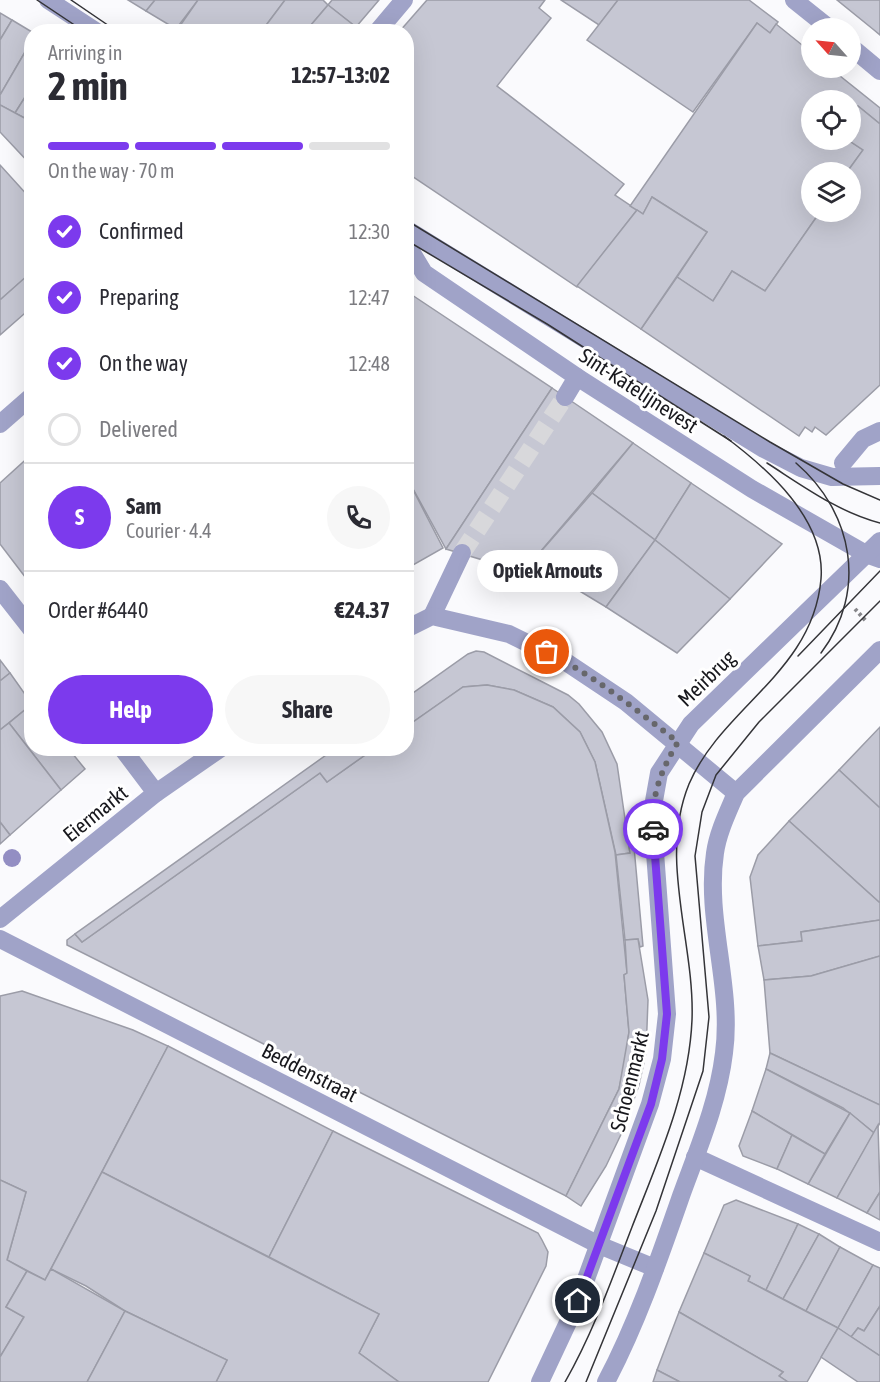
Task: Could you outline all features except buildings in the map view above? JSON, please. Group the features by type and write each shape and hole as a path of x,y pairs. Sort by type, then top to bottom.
{"street":[{"path":"48,0 86,24"},
{"path":"384,24 404,0"},
{"path":"794,0 816,18"},
{"path":"861,55 880,71"},
{"name":"Sint-Katelijnevest","path":"414,233 764,449 801,468 880,476"},
{"name":"Sint-Katelijnevest","path":"414,257 423,273 577,377 752,489 873,556"},
{"path":"565,397 577,377"},
{"path":"0,424 24,403"},
{"path":"838,470 863,439 880,431"},
{"name":"Meirbrug","path":"678,742 691,724 873,556 880,541"},
{"path":"414,625 432,616 462,553"},
{"path":"0,589 24,620"},
{"path":"432,616 509,634 566,662 626,702 678,742 736,793"},
{"path":"606,1382 655,1268 717,1097 725,1051 724,999 714,889 715,853 723,822 736,793 880,650"},
{"name":"Schoenmarkt","path":"540,1382 578,1301 651,1104 662,1059 667,1014 652,812 660,774 678,742"},
{"path":"129,756 156,793"},
{"name":"Eiermarkt","path":"0,919 156,793 209,756"},
{"name":"Beddenstraat","path":"0,939 599,1245 655,1268"},
{"path":"695,1157 880,1242"}],"tunnel":[{"path":"462,553 565,397"}],"tram line":[{"path":"37,0 73,24"},
{"path":"71,0 106,24"},
{"path":"414,225 770,442 843,484 880,500"},
{"path":"414,245 547,324 731,441"},
{"path":"565,1382 593,1325 662,1151 685,1073 692,1020 691,991 677,872 677,842 680,813 689,784 704,757 722,733 764,688 802,639 814,611 821,579 820,557 814,536 804,516 775,479 724,436"},
{"path":"767,463 835,505 880,523"},
{"path":"796,463 831,505 848,553 849,579 845,604 836,629 821,653"},
{"path":"798,656 880,571"},
{"path":"586,1382 656,1211 703,1071 709,1017 695,856 702,812 716,775 759,722 880,601"}],"way so far":[{"path":"547,652 626,702 678,742 660,774 652,812 653,829"}],"place":[{"name":"Optiek Arnouts","path":"547,652"}],"route":[{"path":"578,1301 651,1104 662,1059 667,1014 653,829"}]}
